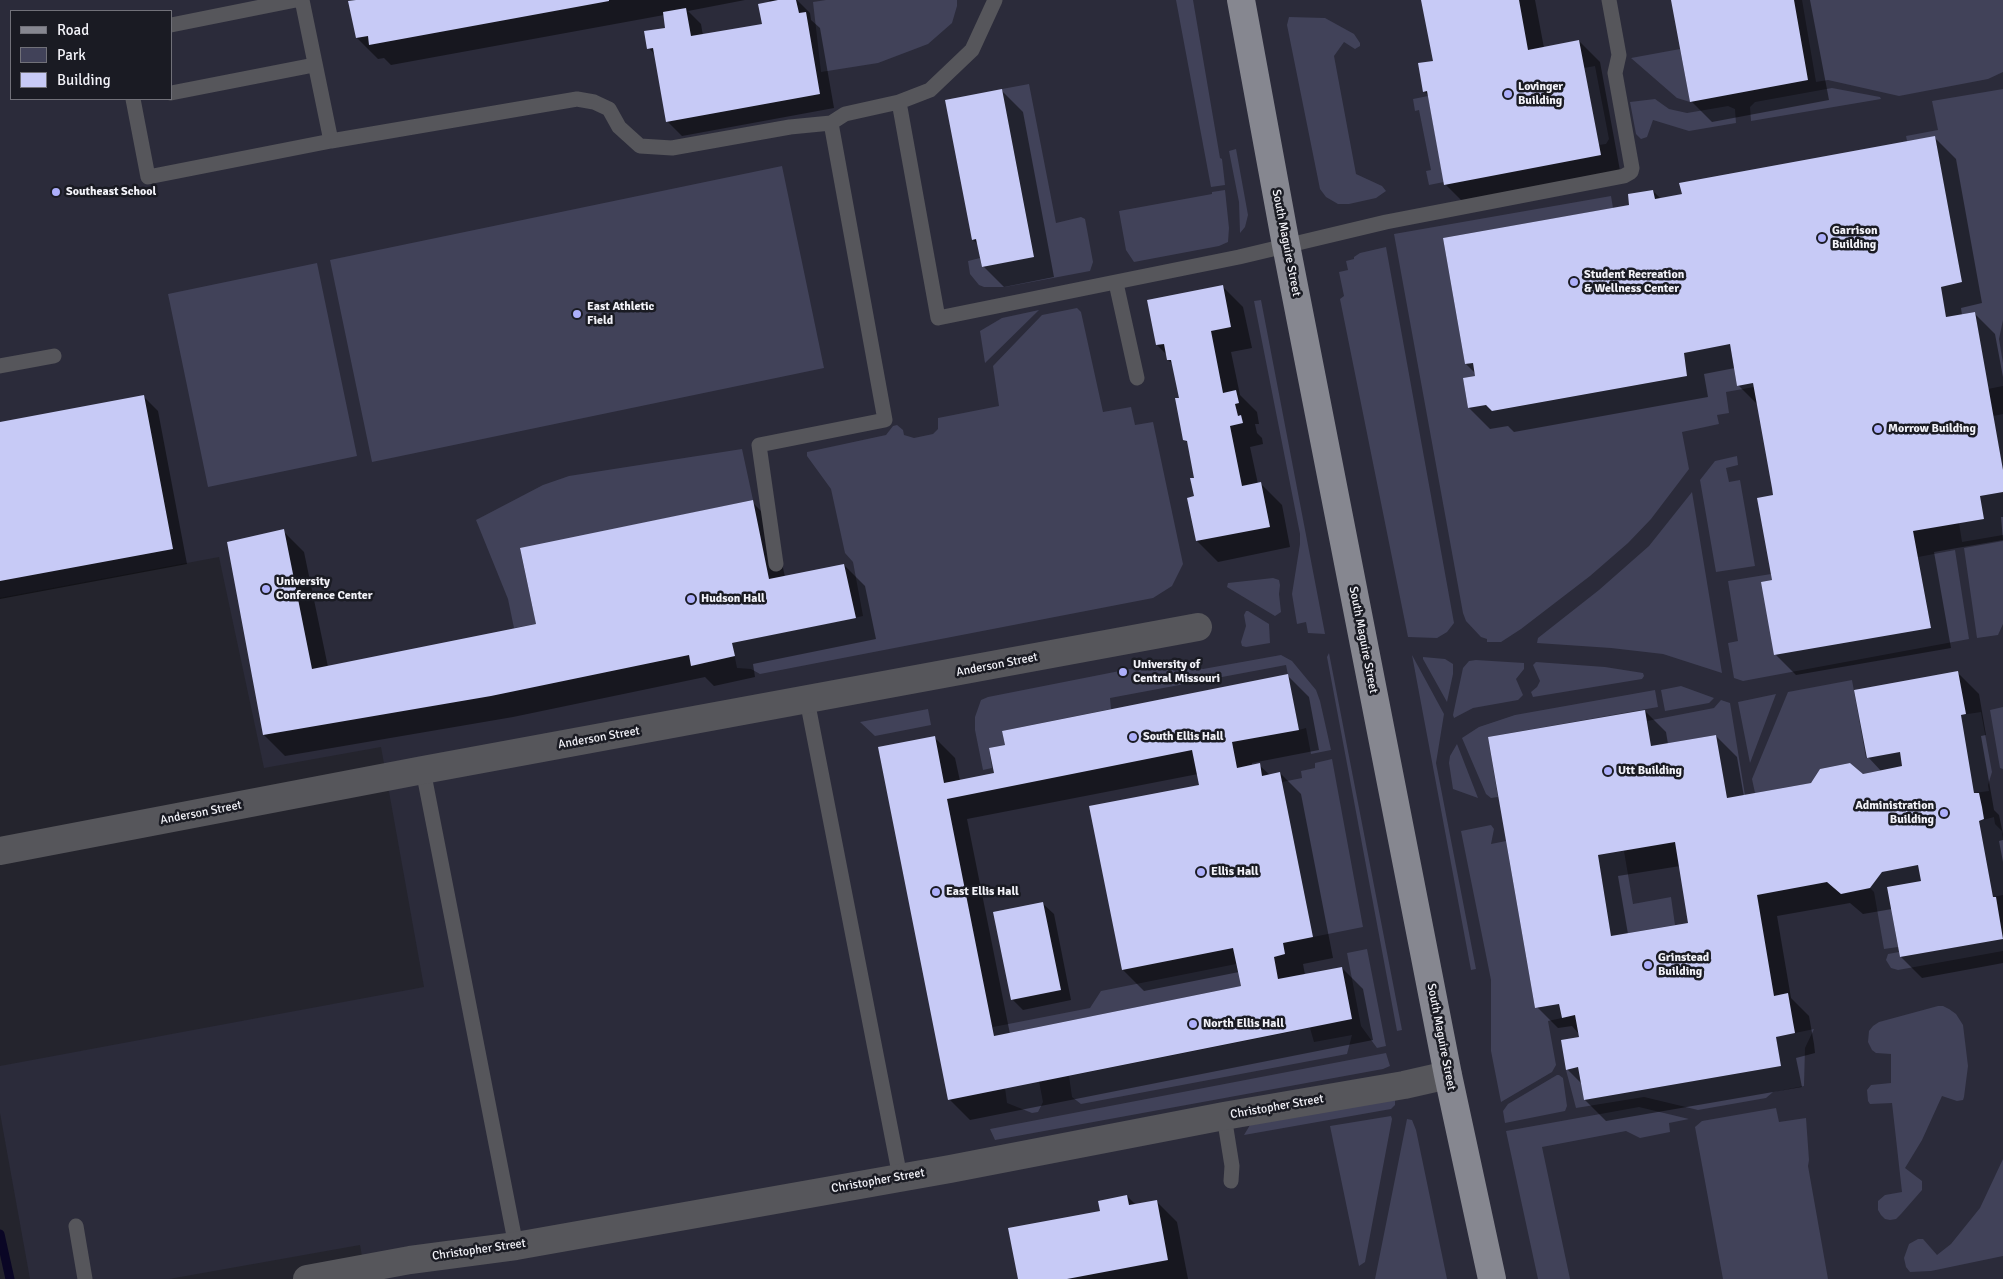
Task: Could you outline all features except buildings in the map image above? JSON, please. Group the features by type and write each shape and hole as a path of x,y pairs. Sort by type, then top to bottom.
{"main road":[{"name":"South Maguire Street","path":"1240,0 1448,1075 1492,1279"}],"street":[{"name":"Anderson Street","path":"0,851 423,770 1198,627"},
{"name":"Christopher Street","path":"307,1279 410,1260 516,1246 1224,1116 1404,1085 1448,1075"}],"lane":[{"path":"172,25 296,0"},
{"path":"302,0 331,141"},
{"path":"136,100 148,177 331,141 577,99 594,102 608,109 620,127 640,146 672,148 790,127 831,123 845,114 899,102 930,90 972,50 995,0"},
{"path":"899,102 938,318 1116,283 1386,222 1628,174 1632,168 1615,73 1618,55 1609,0"},
{"path":"172,93 314,65"},
{"path":"776,564 759,445 885,420 831,123"},
{"path":"1116,283 1137,378"},
{"path":"0,366 54,356"},
{"path":"807,700 900,1177"},
{"path":"423,770 516,1246"},
{"path":"1224,1116 1232,1166 1231,1181"},
{"path":"76,1226 85,1279"}],"shaded area":[{"name":"University of Central Missouri","path":"0,0 2003,0 2003,1279 366,1279 360,1245 169,1279 30,1279 0,1113 0,1066 424,987 381,747 264,768 219,557 0,598"}],"green space":[{"path":"826,0 957,0 957,6 952,23 928,44 878,63 821,72 813,2"},
{"path":"1176,0 1193,0 1225,185 1211,187"},
{"path":"1802,0 2003,0 2003,72 1988,79 1899,96 1828,80 1816,82"},
{"path":"1289,17 1325,18 1354,34 1360,43 1360,46 1355,49 1344,42 1334,56 1356,174 1382,186 1386,191 1376,198 1349,204 1338,204 1326,197 1320,189 1287,25"},
{"path":"1680,49 1690,102 1677,98 1631,58"},
{"path":"1595,66 1609,139 1606,144 1599,145 1584,68"},
{"path":"1029,84 1056,223 1081,217 1085,219 1093,262 1090,271 1005,287 984,287 979,285 970,274 968,261 980,258 982,267 1034,256 1002,89"},
{"path":"1832,88 1880,97 1881,99 1751,121 1750,107 1755,102"},
{"path":"2003,89 2003,320 1999,339 2003,363 2003,386 1988,389 1975,312 1946,317 1941,287 1962,282 1935,137 1907,141 1906,136 1938,130 1932,101"},
{"path":"1428,96 1444,182 1429,185 1426,171 1431,170 1419,110 1415,111 1413,99"},
{"path":"1655,99 1669,109 1687,113 1728,106 1735,109 1736,123 1689,131 1653,120 1647,137 1641,139 1636,134 1630,102"},
{"path":"1236,149 1248,215 1245,227 1240,233 1239,202 1229,151"},
{"name":"East Athletic Field","path":"782,166 824,368 372,462 330,260"},
{"path":"1225,190 1229,228 1228,242 1219,246 1134,262 1126,250 1119,211"},
{"path":"1611,196 1613,208 1443,238 1465,364 1473,363 1475,376 1463,378 1468,408 1486,405 1493,411 1687,376 1684,353 1730,344 1737,386 1753,383 1754,387 1726,392 1729,413 1717,415 1719,424 1682,432 1689,469 1651,519 1628,543 1590,576 1521,629 1501,642 1487,642 1487,639 1481,637 1466,621 1463,613 1394,234"},
{"path":"1386,247 1454,623 1447,632 1437,638 1408,637 1340,299 1344,296 1339,272 1348,270 1346,261 1354,259 1360,253"},
{"path":"317,263 357,456 208,487 168,294"},
{"path":"1261,300 1325,634 1308,633 1306,622 1297,624 1292,594 1300,534 1254,301"},
{"path":"1077,308 1081,312 1103,412 1131,407 1135,425 1153,422 1183,564 1172,586 1153,598 760,674 751,669 737,668 732,643 863,616 853,562 845,553 831,489 807,456 807,452 886,435 893,426 897,425 903,430 904,435 914,438 933,434 938,429 938,418 999,406 993,366 1042,315"},
{"path":"1039,310 985,363 980,331 1002,318"},
{"path":"2003,414 2003,470 1993,416"},
{"path":"742,449 753,500 520,549 536,624 514,628 508,599 476,520 543,485 569,476"},
{"path":"1737,456 1738,465 1726,468 1729,482 1740,480 1755,566 1716,572 1700,480 1715,461"},
{"path":"1692,492 1722,673 1663,654 1537,643 1538,638 1599,590 1649,546"},
{"path":"2003,492 2003,535 1962,542 1959,523 1984,519 1980,496"},
{"path":"2003,541 2003,624 1998,635 1977,638 1964,548"},
{"path":"1955,550 1969,639 1743,681 1734,678 1728,643 1738,641 1728,581 1771,574 1772,580 1761,582 1931,628 1918,557"},
{"path":"1273,578 1279,580 1280,585 1281,612 1275,616 1227,587 1228,583"},
{"path":"1246,611 1269,624 1270,643 1242,646 1241,642 1246,626 1244,615"},
{"path":"1329,653 1402,1030 1397,1031 1327,657"},
{"path":"1281,655 1292,661 1316,690 1331,750 1311,754 1306,728 1299,730 1286,665 1110,698 1111,709 1002,731 1005,745 989,748 992,768 983,770 975,730 975,717 981,700 988,697 1155,664 1203,669"},
{"path":"1412,655 1444,714 1436,763 1476,969 1471,970"},
{"path":"1423,657 1445,659 1453,664 1453,674 1447,702 1423,659"},
{"path":"1469,661 1524,663 1524,669 1516,679 1523,695 1518,700 1473,708 1454,718 1453,715 1463,668"},
{"path":"1536,662 1605,667 1643,673 1644,676 1642,679 1533,697 1531,692 1540,681 1533,665"},
{"path":"1852,680 1866,758 1900,752 1902,766 1863,774 1850,763 1820,769 1811,783 1755,793 1752,779 1788,692"},
{"path":"1681,686 1714,698 1709,703 1665,711 1661,690"},
{"path":"1655,690 1658,707 1488,737 1498,797 1491,798 1486,794 1462,738 1479,727 1515,715"},
{"path":"1776,694 1750,763 1738,702"},
{"path":"1721,700 1730,703 1745,795 1727,798 1716,735 1651,746 1647,721 1714,708"},
{"path":"2003,707 2003,769 2000,768 1990,710"},
{"path":"928,709 931,725 875,736 860,722"},
{"path":"1981,712 1992,772 1988,785 1989,791 1974,793 1961,715"},
{"path":"1457,744 1478,798 1453,789 1449,763 1450,756"},
{"path":"1332,759 1363,927 1313,937 1282,782 1302,778 1301,771 1315,768 1315,763"},
{"path":"1994,817 1995,824 2002,831 2003,839 2003,895 1993,897 1979,821"},
{"path":"1491,825 1494,829 1491,844 1506,841 1535,1008 1559,1004 1562,1018 1548,1021 1556,1065 1552,1072 1501,1102 1491,1051 1491,980 1461,831"},
{"path":"1624,851 1633,904 1671,897 1675,925 1611,936 1598,855"},
{"path":"1918,865 1921,881 1887,887 1898,947 1884,949 1874,892 1870,888 1882,872"},
{"path":"2003,939 2003,951 1898,970 1891,968 1886,960 1888,954 1899,952 1900,957"},
{"path":"1367,949 1386,1046 1377,1048 1361,1026 1347,953"},
{"path":"1236,964 1241,986 994,1036 993,1027 1090,1008 1101,991"},
{"path":"1943,1006 1956,1014 1963,1025 1968,1066 1964,1097 1963,1100 1957,1101 1942,1096 1922,1140 1905,1168 1922,1181 1922,1190 1896,1219 1885,1219 1878,1210 1878,1201 1885,1195 1902,1192 1892,1103 1870,1104 1867,1090 1871,1085 1891,1083 1891,1054 1876,1053 1872,1050 1868,1042 1869,1031 1879,1022"},
{"path":"1310,1028 1314,1042 1352,1035 1347,1054 1081,1104 1072,1097 1069,1076"},
{"path":"1814,1029 1805,1048 1804,1086 1773,1092 1766,1098 1698,1110 1644,1097 1576,1108 1566,1070 1578,1067 1584,1100 1781,1066 1776,1037"},
{"path":"1386,1053 1390,1066 1383,1069 995,1140 990,1129"},
{"path":"1557,1075 1563,1078 1567,1106 1565,1111 1505,1123 1503,1111 1508,1104"},
{"path":"1039,1081 1043,1102 1038,1112 1032,1113 1007,1103 1005,1088"},
{"path":"1395,1099 1395,1105 1391,1109 1244,1135 1250,1125"},
{"path":"1639,1107 1689,1119 1669,1123 1670,1132 1640,1138 1626,1131 1542,1147 1570,1279 1538,1279 1506,1131"},
{"path":"1776,1108 1779,1122 1806,1118 1808,1166 1828,1279 1723,1279 1695,1127 1702,1121"},
{"path":"1391,1116 1392,1119 1365,1262 1359,1266 1330,1126"},
{"path":"1407,1119 1412,1120 1416,1130 1447,1279 1375,1279"},
{"path":"2003,1159 2003,1256 1931,1271 1910,1272 1906,1267 1904,1258 1909,1244 1918,1239 1923,1239 1937,1255 1951,1244 1980,1208"}],"waterway":[{"path":"0,1234 10,1279"}],"place":[{"name":"Lovinger Building","path":"1508,94"},
{"name":"Southeast School","path":"56,192"},
{"name":"Garrison Building","path":"1822,238"},
{"name":"Student Recreation & Wellness Center","path":"1574,282"},
{"name":"East Athletic Field","path":"577,314"},
{"name":"Morrow Building","path":"1878,429"},
{"name":"University Conference Center","path":"266,589"},
{"name":"Hudson Hall","path":"691,599"},
{"name":"University of Central Missouri","path":"1123,672"},
{"name":"South Ellis Hall","path":"1133,737"},
{"name":"Utt Building","path":"1608,771"},
{"name":"Administration Building","path":"1944,813"},
{"name":"Ellis Hall","path":"1201,872"},
{"name":"East Ellis Hall","path":"936,892"},
{"name":"Grinstead Building","path":"1648,965"},
{"name":"North Ellis Hall","path":"1193,1024"}]}
